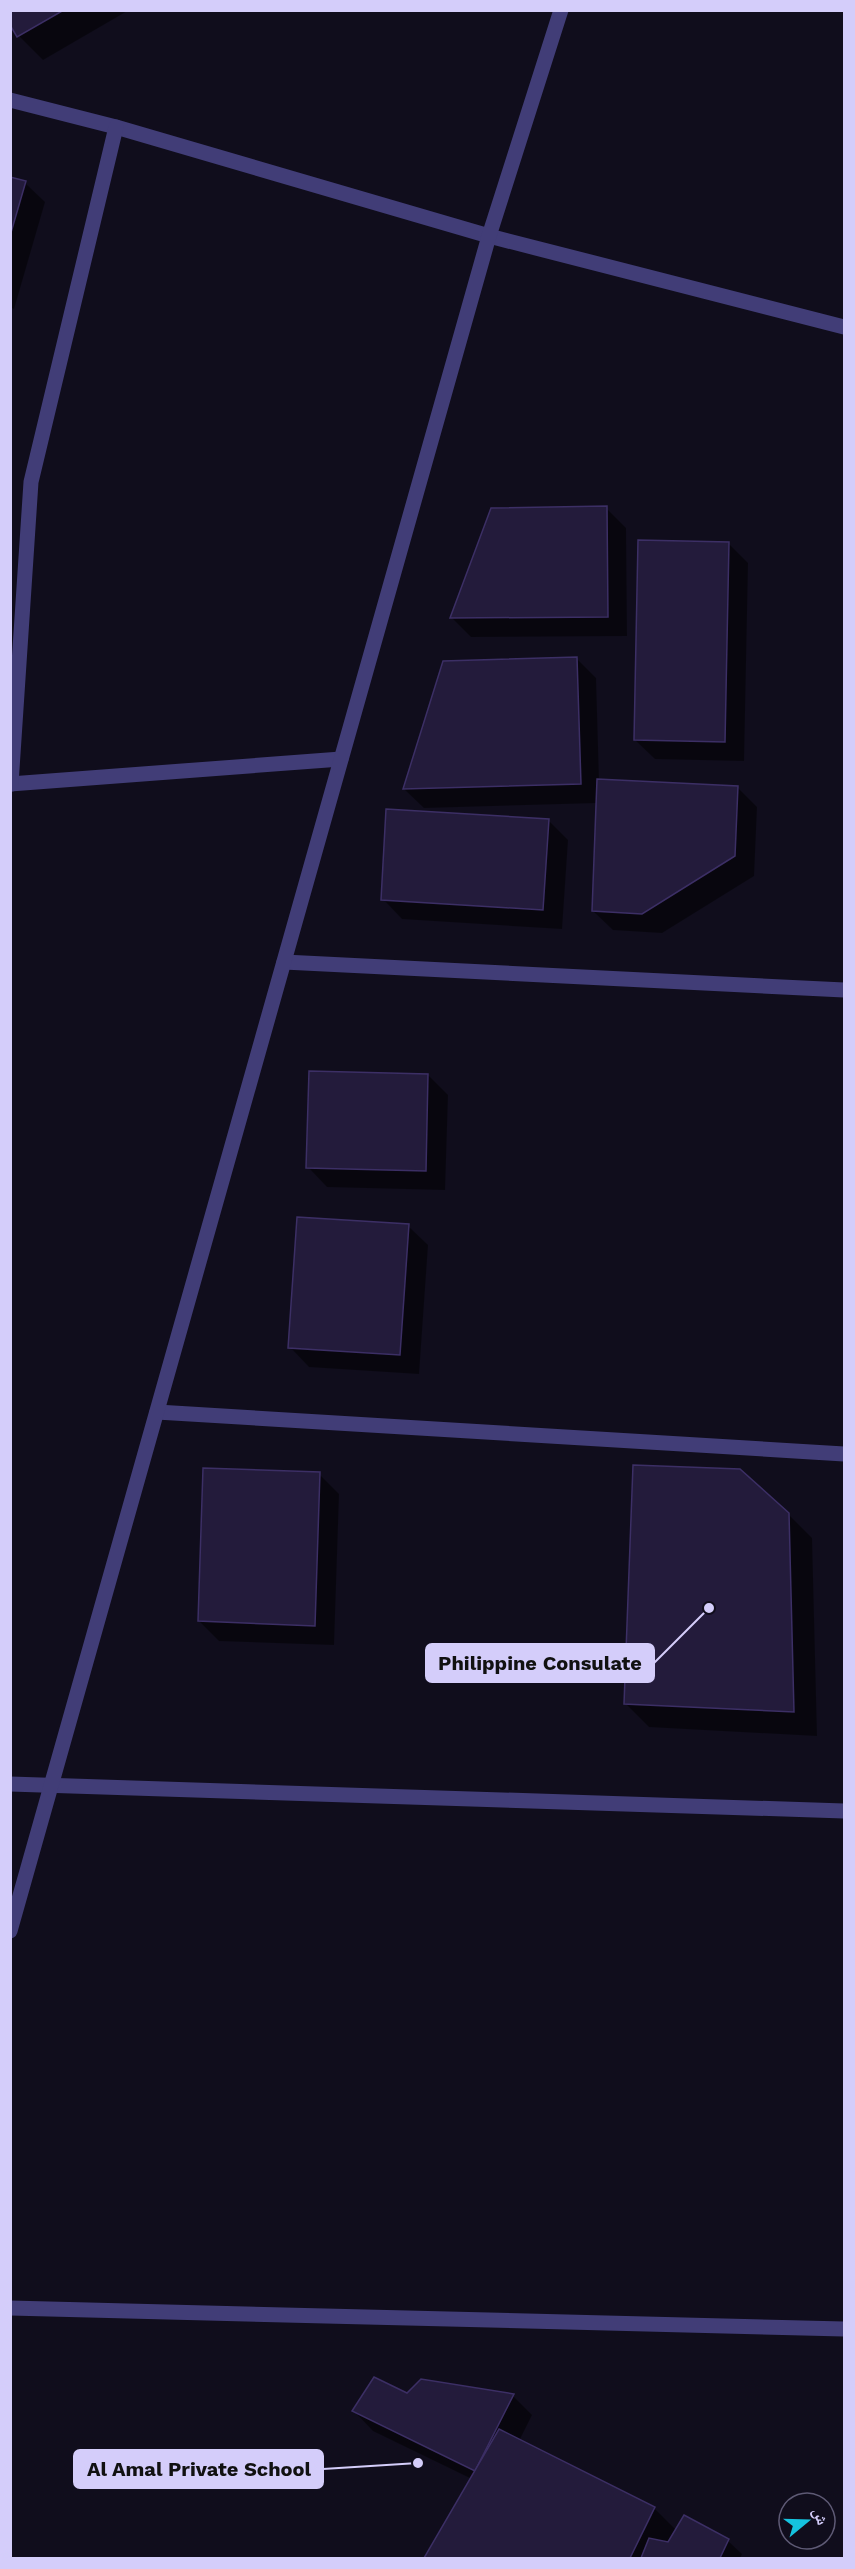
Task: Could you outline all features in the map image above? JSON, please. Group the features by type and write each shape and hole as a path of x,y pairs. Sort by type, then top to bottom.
{"street":[{"path":"10,1931 489,236 561,10"},
{"path":"10,100 116,127 489,236 844,327"},
{"path":"116,127 32,482 11,784 341,759"},
{"path":"284,962 844,990"},
{"path":"157,1412 844,1454"},
{"path":"10,1784 844,1811"},
{"path":"10,2308 844,2329"}],"building":[{"path":"10,10 64,10 17,37 10,25"},
{"path":"10,177 26,181 10,236"},
{"path":"607,506 608,617 450,618 491,508"},
{"path":"638,540 729,542 725,742 634,740"},
{"path":"577,657 581,784 403,789 443,661"},
{"path":"597,779 738,786 735,856 642,914 592,911"},
{"path":"386,809 549,819 543,910 381,900"},
{"path":"309,1071 428,1074 426,1171 306,1168"},
{"path":"297,1217 409,1224 400,1355 288,1348"},
{"path":"633,1465 740,1469 789,1513 794,1712 624,1704"},
{"path":"203,1468 320,1472 315,1626 198,1621"},
{"path":"374,2377 407,2393 421,2379 514,2394 475,2471 352,2411"},
{"path":"499,2429 655,2507 630,2558 424,2558"},
{"path":"684,2515 729,2539 720,2558 641,2558 649,2538 668,2542"}],"place":[{"name":"Philippine Consulate","path":"709,1608"},
{"name":"Al Amal Private School","path":"418,2463"}]}
